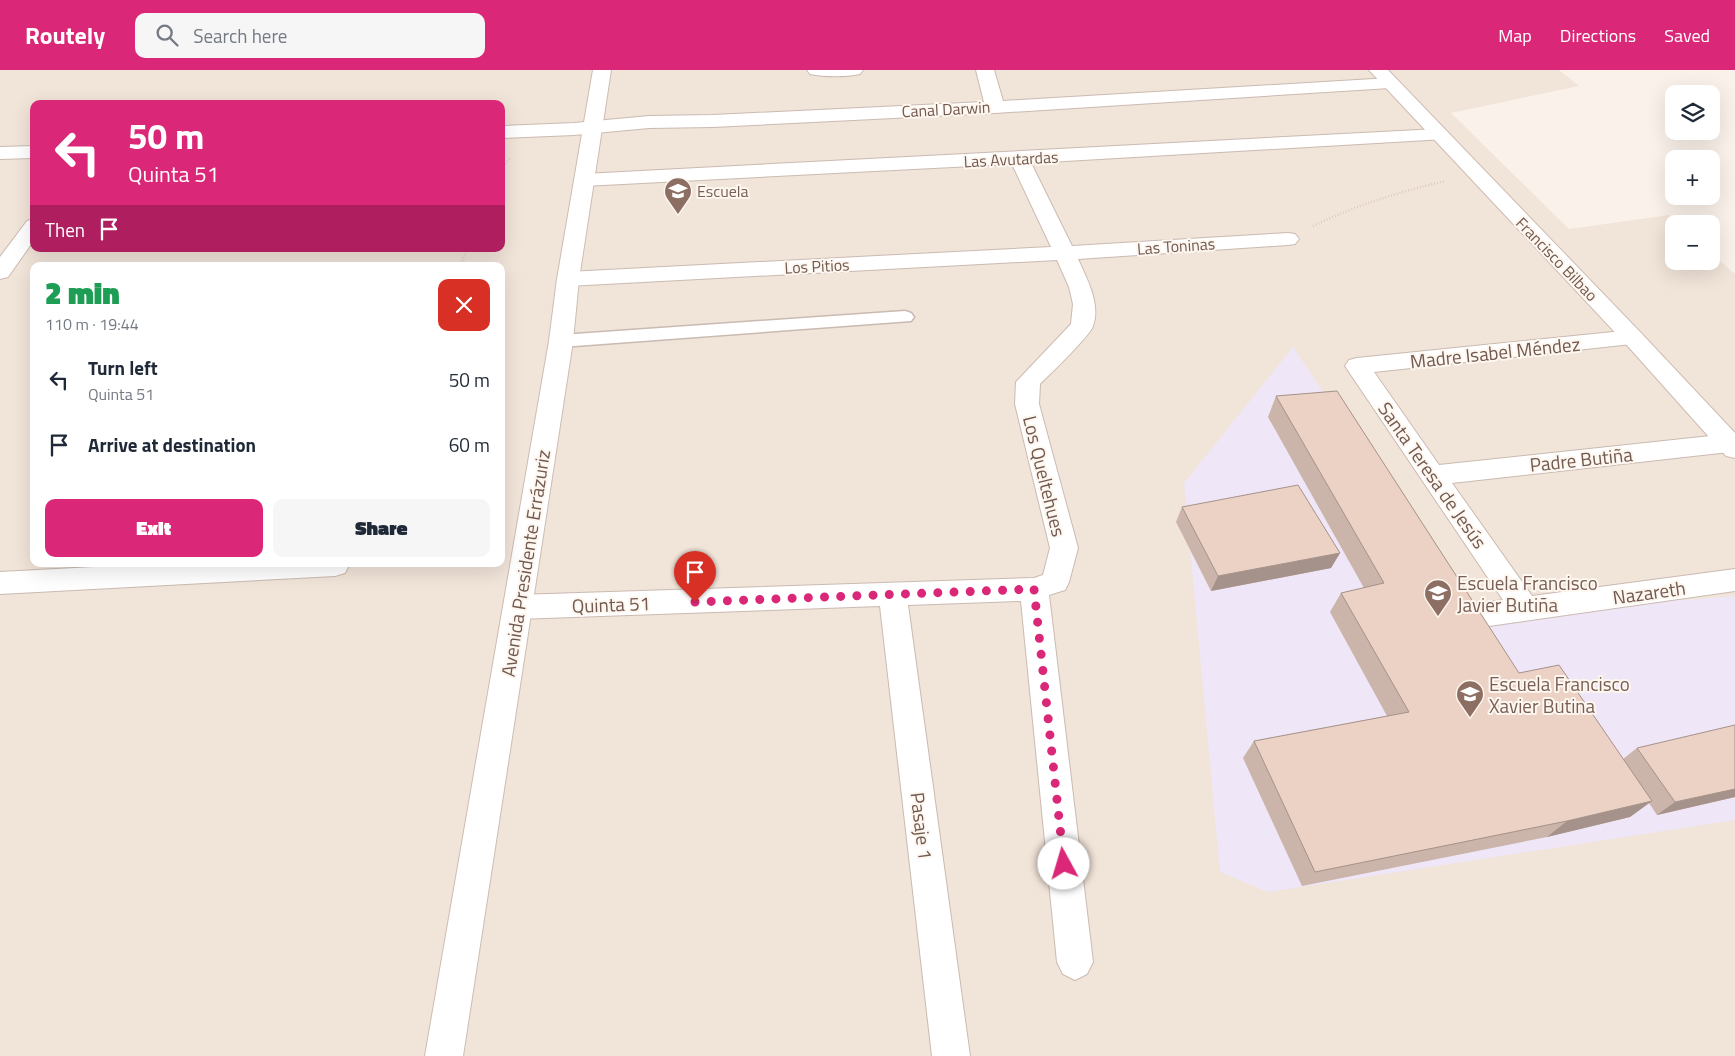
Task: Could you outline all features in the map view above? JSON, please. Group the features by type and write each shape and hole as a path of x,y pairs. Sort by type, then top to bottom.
{"street":[{"name":"Avenida Presidente Errázuriz","path":"444,1056 561,341 568,279 602,70"},
{"path":"816,70 854,70"},
{"path":"985,70 995,107"},
{"name":"Canal Darwin","path":"505,132 642,122 713,121 995,107 1384,77"},
{"name":"Francisco Bilbao","path":"1384,77 1633,338 1732,446"},
{"name":"Las Avutardas","path":"584,180 1438,135"},
{"path":"0,154 30,152"},
{"name":"Los Queltehues","path":"1020,158 1080,286 1084,304 1082,326 1028,382 1027,404 1064,548 1055,582 1034,589"},
{"path":"0,272 30,231"},
{"name":"Las Toninas","path":"1065,253 1288,239"},
{"name":"Los Pitios","path":"568,279 1065,253"},
{"name":"Madre Isabel Méndez","path":"1357,366 1633,338"},
{"name":"Santa Teresa de Jesús","path":"1357,366 1525,608"},
{"name":"Padre Butiña","path":"1433,475 1732,446"},
{"path":"0,583 87,571 252,567"},
{"name":"Nazareth","path":"1475,616 1735,580"},
{"path":"1034,589 1074,962"},
{"name":"Quinta 51","path":"517,608 1034,589"},
{"name":"Pasaje 1","path":"893,595 951,1056"}],"lane":[{"path":"561,341 905,317"}],"path":[{"path":"1288,239 1348,209 1398,192 1442,181 1483,181"}],"shaded area":[{"path":"0,70 1559,70 1579,86 1451,113 1569,229 1665,216 1665,270 1720,270 1720,261 1735,274 1735,1056 0,1056"},
{"name":"Escuela Francisco Xavier Butina","path":"1293,347 1474,616 1735,596 1735,820 1268,892 1220,872 1184,483"}],"building":[{"path":"1337,391 1519,673 1559,665 1652,801 1567,821 1315,872 1254,741 1409,712 1341,593 1384,583 1276,396"},
{"path":"1298,485 1340,553 1218,576 1182,507"},
{"path":"1735,725 1735,789 1675,802 1637,748"}],"place":[{"name":"Escuela","path":"678,215"},
{"name":"Escuela Francisco Javier Butiña","path":"1438,617"},
{"name":"Escuela Francisco Xavier Butina","path":"1470,718"}],"route":[{"path":"695,602 1034,589 1064,864"}]}
